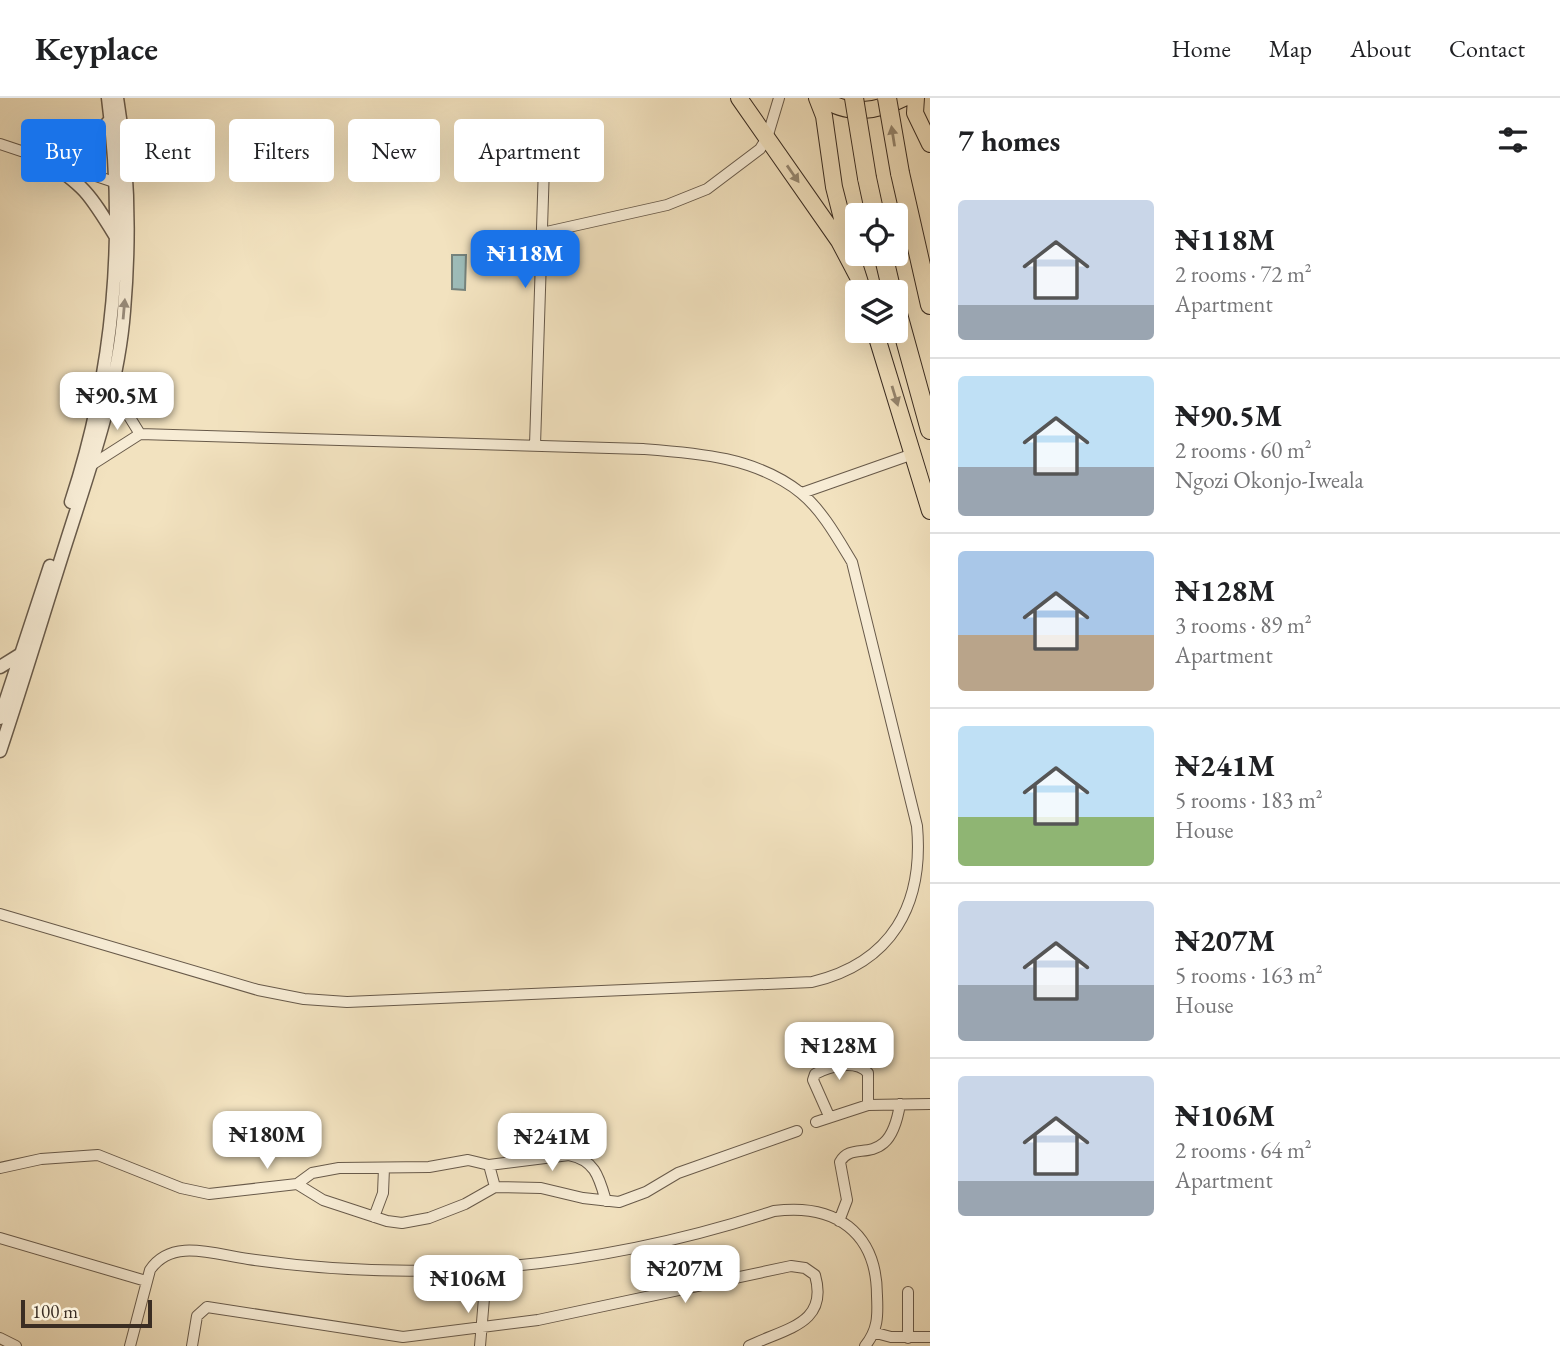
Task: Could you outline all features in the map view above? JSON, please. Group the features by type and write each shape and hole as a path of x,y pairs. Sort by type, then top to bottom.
{"highway":[{"path":"739,98 839,241 858,280"},
{"path":"817,98 824,116 842,222 859,280"},
{"path":"823,98 846,109 867,111 887,107 904,98"},
{"path":"854,98 872,203"},
{"path":"887,98 900,173 930,305"},
{"path":"916,98 917,121 930,144"},
{"path":"879,343 930,511"},
{"path":"906,343 930,430"}],"street":[{"path":"0,751 8,697 78,481 98,404 110,329 121,185 108,98"},
{"path":"0,718 93,464 111,387 124,313 117,98"},
{"path":"542,233 692,197 753,156 767,138 779,98"},
{"path":"106,123 111,118"},
{"path":"0,144 21,151"},
{"path":"106,180 121,185"},
{"path":"79,182 98,205 116,238"},
{"path":"535,445 544,182"},
{"path":"111,387 140,434"},
{"path":"0,914 258,990 326,1001 800,985 853,969 881,947 901,924 914,891 919,852 917,826 852,562 833,531 802,493 746,465 709,454 535,445 140,434 93,464"},
{"path":"802,493 913,454"},
{"path":"0,667 21,654"},
{"path":"829,1116 813,1080 815,1074 823,1069 851,1064 862,1066 868,1073 868,1105"},
{"path":"839,1222 847,1199 840,1162 848,1154 883,1146 893,1135 900,1104"},
{"path":"816,1122 868,1105 930,1104"},
{"path":"297,1184 323,1200 402,1223 429,1218 465,1204 495,1187 541,1188 606,1200 629,1199 678,1173 797,1131"},
{"path":"0,1168 41,1159 97,1155 197,1194 297,1184 312,1173 339,1168 429,1167 468,1160 489,1165 569,1155 581,1157 590,1163 597,1173 606,1200"},
{"path":"489,1165 495,1187"},
{"path":"374,1217 383,1193 384,1168"},
{"path":"130,1346 146,1281 156,1261 169,1253 185,1251 349,1270 405,1273 480,1270 555,1264 633,1250 774,1211 799,1208 855,1229 868,1246 877,1284 876,1333 865,1346"},
{"path":"0,1238 146,1281"},
{"path":"192,1346 197,1316 207,1307 403,1337 538,1320 791,1266 805,1268 815,1275 819,1290 818,1305 812,1315 749,1346"},
{"path":"480,1346 485,1286"},
{"path":"908,1292 908,1338"},
{"path":"876,1333 908,1338 930,1337"},
{"path":"0,1338 16,1346"}],"water":[{"path":"452,255 466,255 465,290 452,289"}]}
